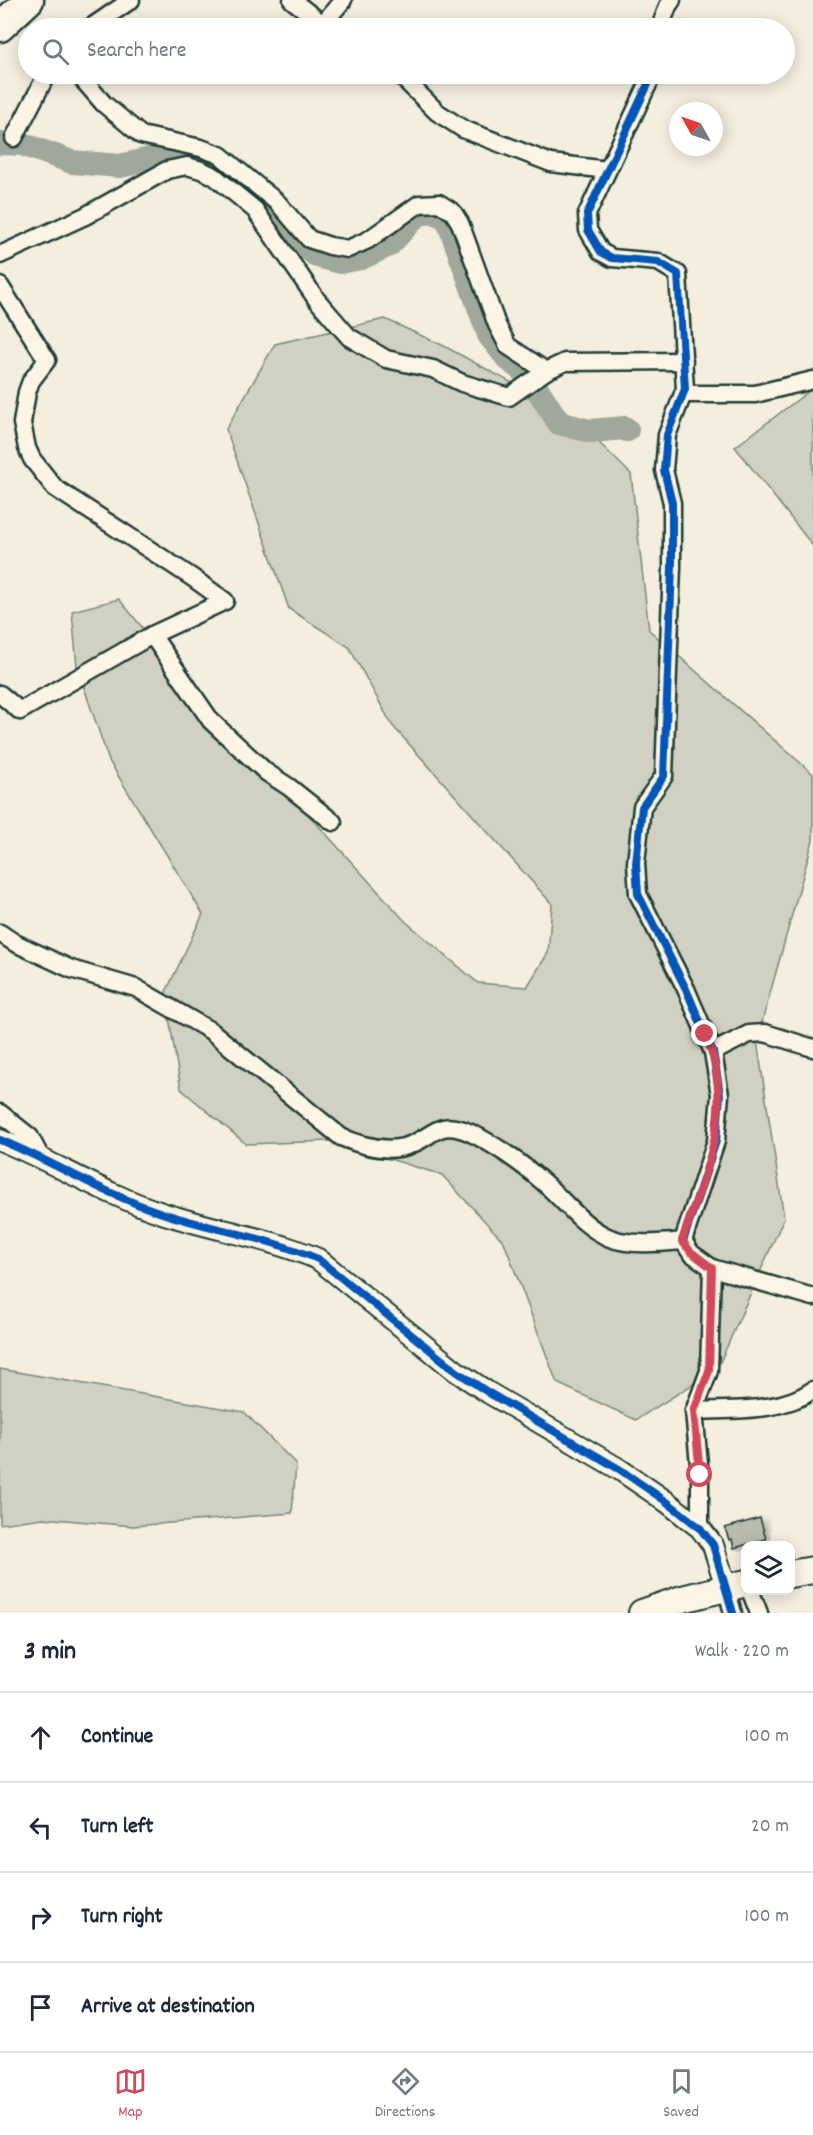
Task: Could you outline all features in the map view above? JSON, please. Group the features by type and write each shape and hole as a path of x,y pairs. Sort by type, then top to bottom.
{"highway":[{"path":"0,27 29,0"}],"main road":[{"path":"795,1573 813,1570"},
{"path":"642,1613 682,1599 741,1587"}],"street":[{"path":"104,18 130,0"},
{"path":"292,0 314,18"},
{"path":"331,18 343,0"},
{"path":"664,18 672,0"},
{"path":"14,138 42,84"},
{"path":"87,84 104,104 141,135 201,148 220,156 278,203 309,239 348,249 368,240 420,204 439,203 453,212 460,223 497,325 508,346 546,371"},
{"path":"409,84 437,112 464,129 551,163 607,170"},
{"path":"648,84 587,214 588,231 602,252 612,258 658,262 678,274 684,380 667,435 664,470 672,503 664,776 642,807 636,863 638,894 686,989 713,1052 720,1095 716,1141 682,1241"},
{"path":"0,255 85,216 167,170 187,166 214,176 255,210 317,300 349,337 386,359 433,369 462,383 509,397 546,371 565,362 755,393 813,380"},
{"path":"0,286 47,360 31,381 22,423 27,448 33,459 55,488 225,600 152,635 20,711 0,694"},
{"path":"152,635 211,721 266,772 333,822"},
{"path":"0,933 15,943 71,969 136,988 211,1030 341,1137 358,1144 390,1149 405,1147 442,1127 453,1126 490,1144 533,1175 592,1228 611,1239 641,1243 682,1241"},
{"path":"713,1052 749,1034 765,1033 813,1048"},
{"path":"0,1113 30,1137 41,1158"},
{"path":"0,1140 160,1213 292,1248 318,1259 456,1371 489,1393 619,1469 700,1528 741,1587 733,1613"},
{"path":"682,1241 691,1252 712,1268 813,1297"},
{"path":"700,1528 700,1475 694,1411 709,1371 712,1268"},
{"path":"694,1411 780,1405 813,1390"},
{"path":"747,1595 759,1613"}],"shaded area":[{"path":"385,319 444,346 571,415 631,474 649,630 813,774 813,840 757,1040 784,1218 717,1369 636,1420 557,1383 504,1242 442,1175 331,1141 246,1144 181,1089 165,994 203,914 109,761 77,667 72,611 119,599 178,671 405,921 478,983 527,987 548,953 552,904 392,725 349,647 289,609 226,429 275,344"},
{"path":"813,388 813,546 735,447"},
{"path":"0,1369 244,1412 296,1464 292,1513 133,1526 43,1518 0,1524"}],"building":[{"path":"760,1518 766,1539 741,1541 741,1546 734,1548 732,1539 729,1540 725,1528"}],"waterway":[{"path":"0,143 22,144 72,162 120,166 167,155 182,154 198,159 260,201 291,235 317,256 340,262 361,258 389,245 418,214 433,212 447,218 489,335 508,359 529,376 559,423 590,431 625,428 627,430"}],"cycle path":[{"path":"648,84 587,214 588,230 601,252 612,258 658,262 678,274 685,389 667,435 664,470 672,503 672,567 664,776 642,807 636,863 638,894 686,989 713,1052 720,1095 716,1141 683,1241"},
{"path":"0,1140 139,1205 299,1251 318,1259 456,1371 489,1393 619,1469 700,1528 713,1545 733,1613"}],"route":[{"path":"700,1475 694,1411 709,1371 712,1268 691,1252 682,1241 716,1141 720,1095 713,1052 705,1034"}]}
